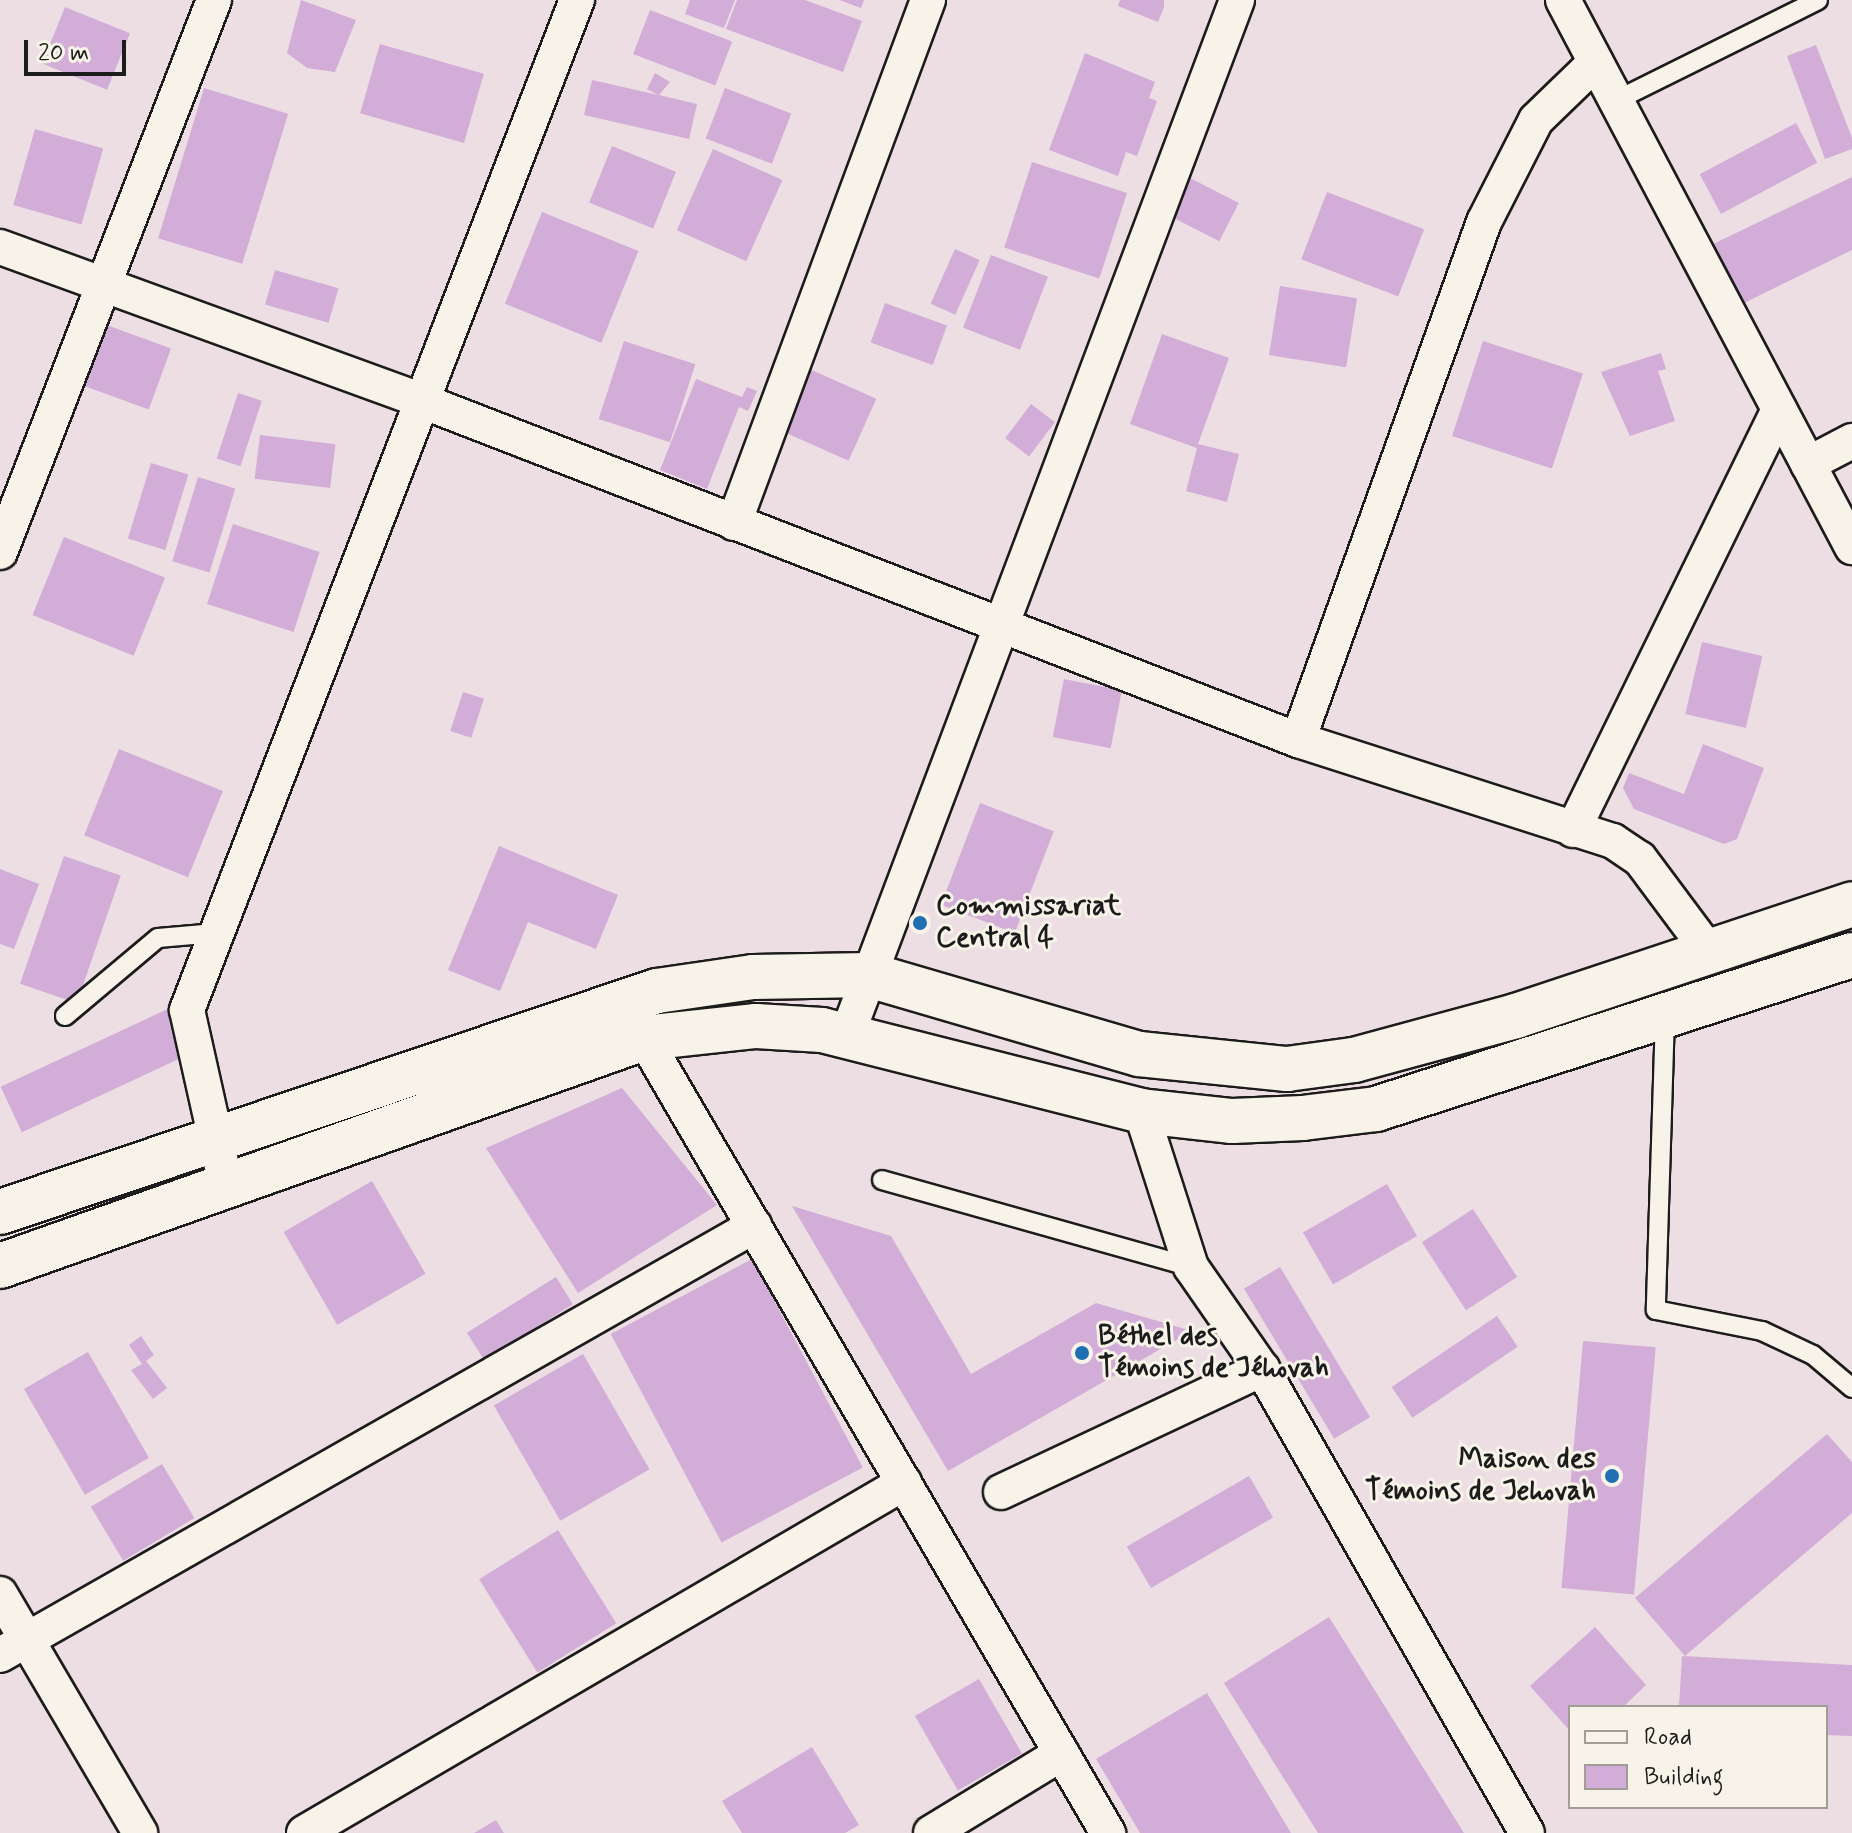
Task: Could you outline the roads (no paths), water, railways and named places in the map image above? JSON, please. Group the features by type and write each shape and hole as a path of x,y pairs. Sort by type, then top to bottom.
{"main road":[{"path":"0,1212 657,991 753,977 869,975 1139,1054 1287,1069 1354,1060 1516,1016 1852,904"},
{"path":"0,1266 227,1189 644,1038 756,1026 847,1035 1141,1111 1232,1121 1376,1109 1852,955"}],"street":[{"path":"0,552 214,0"},
{"path":"227,1189 187,1010 577,0"},
{"path":"734,523 928,0"},
{"path":"847,1035 1237,0"},
{"path":"1563,0 1619,99 1852,547"},
{"path":"1298,740 1484,222 1536,120 1596,62"},
{"path":"0,247 422,401 1298,740 1613,841 1640,859 1710,953"},
{"path":"1573,830 1779,410"},
{"path":"1808,464 1852,441"},
{"path":"644,1038 1108,1833"},
{"path":"1141,1111 1191,1267 1262,1369 1527,1833"},
{"path":"13,1647 754,1226"},
{"path":"1001,1492 1262,1369"},
{"path":"304,1833 904,1483"},
{"path":"0,1594 13,1647 140,1833"},
{"path":"931,1833 1062,1753"}],"lane":[{"path":"1619,99 1818,0"},
{"path":"65,1016 158,938 216,933"},
{"path":"1665,1016 1656,1310 1762,1331 1813,1355 1852,1388"},
{"path":"882,1180 1191,1267"}],"place":[{"name":"Commissariat Central 4","path":"920,923"},
{"name":"Béthel des Témoins de Jéhovah","path":"1082,1353"},
{"name":"Maison des Témoins de Jehovah","path":"1612,1476"}]}
